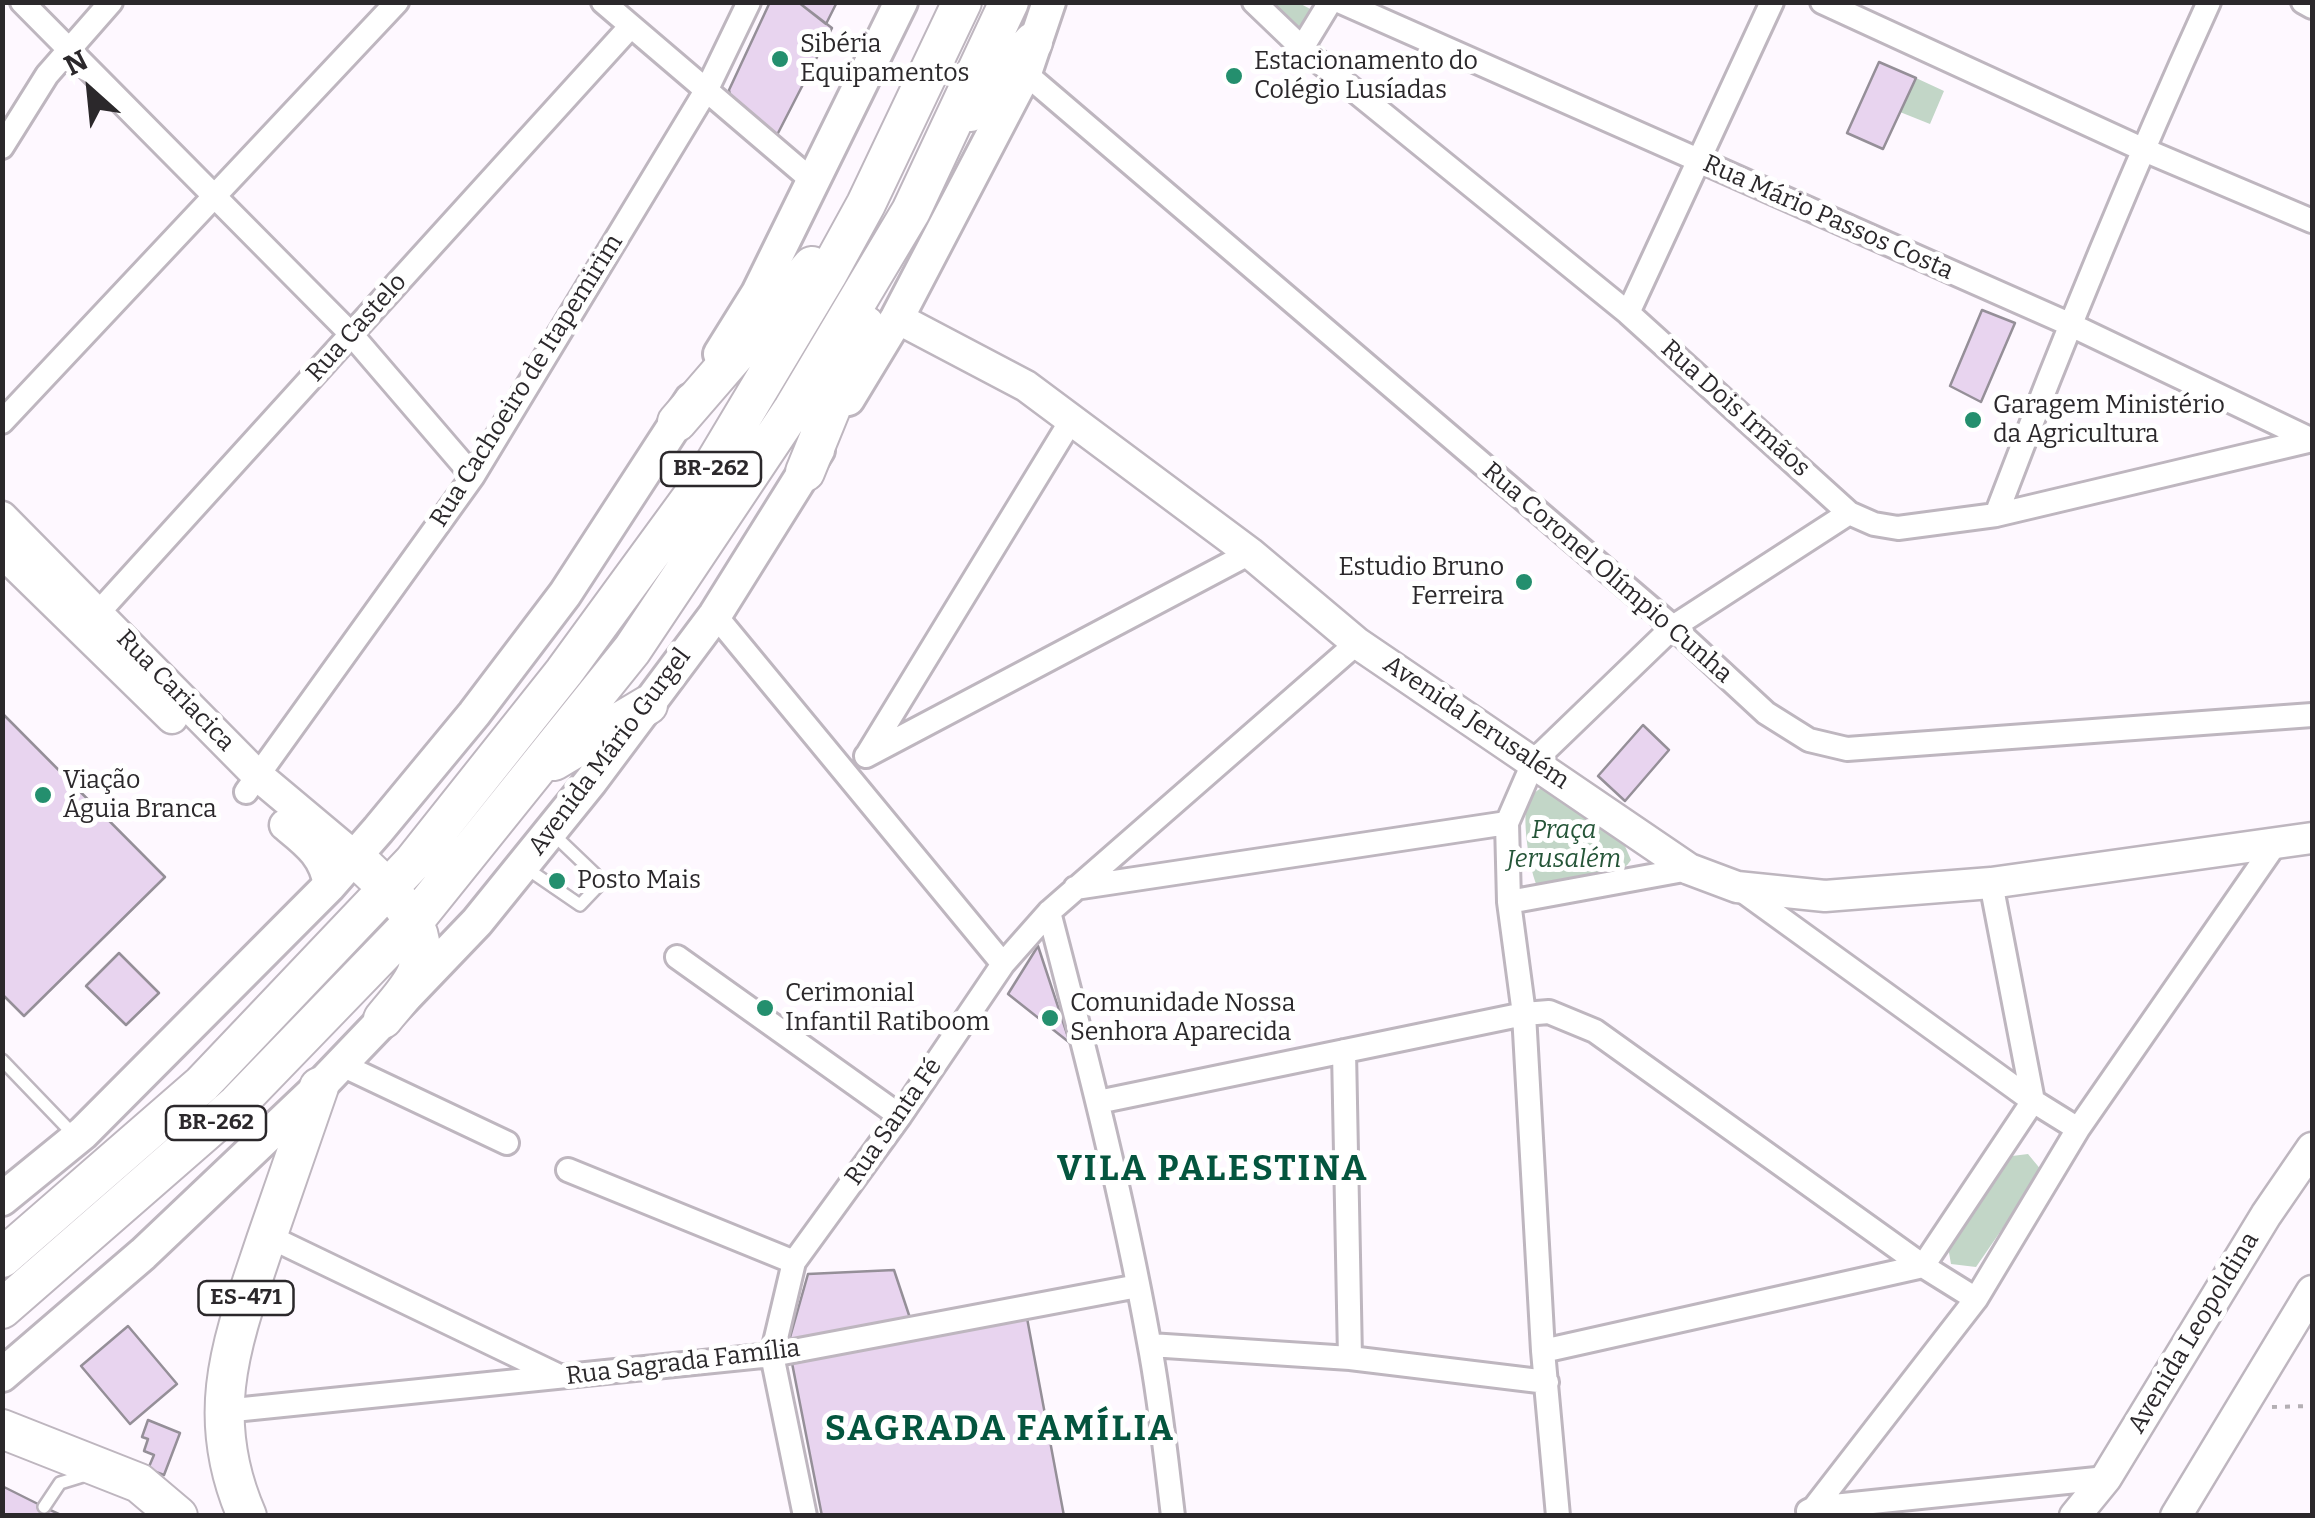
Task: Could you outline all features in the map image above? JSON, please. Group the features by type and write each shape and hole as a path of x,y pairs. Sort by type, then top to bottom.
{"main road":[{"name":"BR-262","path":"2,1199 77,1138 329,886 474,714 565,594 758,293 901,2"},
{"name":"BR-262","path":"2,1258 202,1084 413,862 564,672 705,480 866,204 962,2"},
{"name":"Avenida Mário Gurgel","path":"8,1309 236,1104 414,921 632,650 793,409 911,211 1009,2"},
{"name":"Avenida Mário Gurgel","path":"2,1375 143,1254 330,1076 478,922 648,705 714,615 896,318 1029,58 1049,2"},
{"path":"945,139 1029,58"},
{"path":"678,422 866,204"},
{"path":"805,472 911,211"},
{"path":"535,772 648,705"},
{"path":"354,856 414,921 424,949 415,977 383,1018"},
{"name":"ES-471","path":"247,1516 228,1453 224,1411 230,1345 330,1076"},
{"path":"2,1429 123,1476 154,1493 178,1516"}],"street":[{"path":"22,2 351,334 473,476"},
{"path":"2,146 68,50 111,2"},
{"path":"2,422 396,2"},
{"path":"603,2 815,182"},
{"name":"Rua Cachoeiro de Itapemirim","path":"251,783 473,476 707,89 749,2"},
{"name":"Rua Dois Irmãos","path":"1254,2 1302,48 1628,313 1849,512 1874,524 1898,528 1996,515 2312,440"},
{"path":"1302,48 1330,2"},
{"name":"Rua Mário Passos Costa","path":"1341,2 2069,324 2312,440"},
{"path":"1628,313 1772,2"},
{"path":"1822,2 2142,149 2312,222"},
{"path":"1996,515 2069,324 2209,2"},
{"path":"2303,2 2312,7"},
{"name":"Rua Castelo","path":"91,621 630,27"},
{"name":"Rua Coronel Olímpio Cunha","path":"1029,58 1766,713 1809,740 1847,748 2312,715"},
{"name":"Avenida Jerusalém","path":"896,318 1026,386 1250,553 1357,643 1689,869 1737,887 1825,896 1991,883 2312,838"},
{"path":"850,778 1072,419"},
{"path":"1558,1516 1543,1351 1524,1014 1509,902 1507,824 1534,761 1673,627 1849,512"},
{"name":"Rua Cariacica","path":"2,517 91,621 314,849 326,867 329,886"},
{"name":"Rua Cariacica","path":"2,552 91,621"},
{"path":"866,756 1250,553"},
{"path":"714,615 1003,964"},
{"name":"Rua Santa Fé","path":"805,1516 772,1355 794,1262 1003,964 1049,912 1357,643"},
{"name":"Rua Cariacica","path":"251,783 354,856"},
{"path":"1075,888 1507,824"},
{"path":"1810,1513 1976,1299 2078,1129 2276,842"},
{"path":"1509,902 1689,869"},
{"path":"1543,1351 1923,1266 2033,1101 1991,883"},
{"path":"1737,887 2033,1101 2078,1129"},
{"path":"1049,912 1098,1102 1138,1286 1174,1516"},
{"path":"676,957 900,1116"},
{"path":"1098,1102 1549,1012 1595,1032 1923,1266 1976,1299"},
{"path":"1344,1051 1350,1358"},
{"path":"330,1076 507,1143"},
{"name":"Avenida Leopoldina","path":"2075,1516 2106,1478 2266,1214 2312,1148"},
{"path":"568,1170 794,1262"},
{"path":"268,1236 560,1377"},
{"name":"Rua Sagrada Família","path":"224,1411 772,1355 1138,1286"},
{"path":"2176,1516 2312,1292"},
{"path":"1150,1345 1350,1358 1547,1382"},
{"path":"1810,1513 2106,1478"}],"lane":[{"path":"523,866 580,906 600,884 598,876 551,832"},
{"path":"2,1060 77,1138"},
{"path":"44,1507 56,1487 68,1479 92,1474 123,1476"}],"path":[{"path":"2244,1408 2312,1406"}],"green space":[{"path":"1261,3 1299,3 1314,11 1305,35"},
{"path":"1916,78 1944,91 1930,124 1900,112"},
{"name":"Praça Jerusalém","path":"1543,787 1625,846 1631,860 1624,868 1602,879 1538,888 1525,823 1529,799"},
{"path":"2028,1154 2042,1171 1976,1267 1951,1264 1948,1247 2012,1156"}],"building":[{"name":"Sibéria Equipamentos","path":"770,2 798,2 832,28 776,137 731,99 729,90"},
{"path":"798,2 837,2 826,24"},
{"path":"1879,62 1916,78 1883,149 1847,133"},
{"path":"1982,310 2015,323 1981,402 1950,386"},
{"name":"Viação Águia Branca","path":"2,713 165,877 24,1016 2,994"},
{"path":"1643,725 1669,750 1625,801 1598,776"},
{"name":"Comunidade Nossa Senhora Aparecida","path":"1038,946 1070,1043 1008,994"},
{"path":"119,953 159,993 126,1025 86,986"},
{"path":"894,1270 912,1324 787,1348 808,1274"},
{"path":"1027,1318 1064,1516 822,1516 792,1363"},
{"path":"128,1326 177,1384 130,1424 81,1366"},
{"path":"148,1420 180,1433 164,1475 148,1469 154,1455 144,1451 148,1439 142,1437"},
{"path":"2,1486 44,1507 63,1516 2,1516"}],"place":[{"name":"Sibéria Equipamentos","path":"780,59"},
{"name":"Estacionamento do Colégio Lusíadas","path":"1234,76"},
{"name":"Garagem Ministério da Agricultura","path":"1973,420"},
{"name":"Estudio Bruno Ferreira","path":"1524,582"},
{"name":"Viação Águia Branca","path":"43,795"},
{"name":"Posto Mais","path":"557,881"},
{"name":"Cerimonial Infantil Ratiboom","path":"765,1008"},
{"name":"Comunidade Nossa Senhora Aparecida","path":"1050,1018"}],"district":[{"name":"VILA PALESTINA","path":"1213,1170"},
{"name":"SAGRADA FAMÍLIA","path":"1000,1430"}]}
